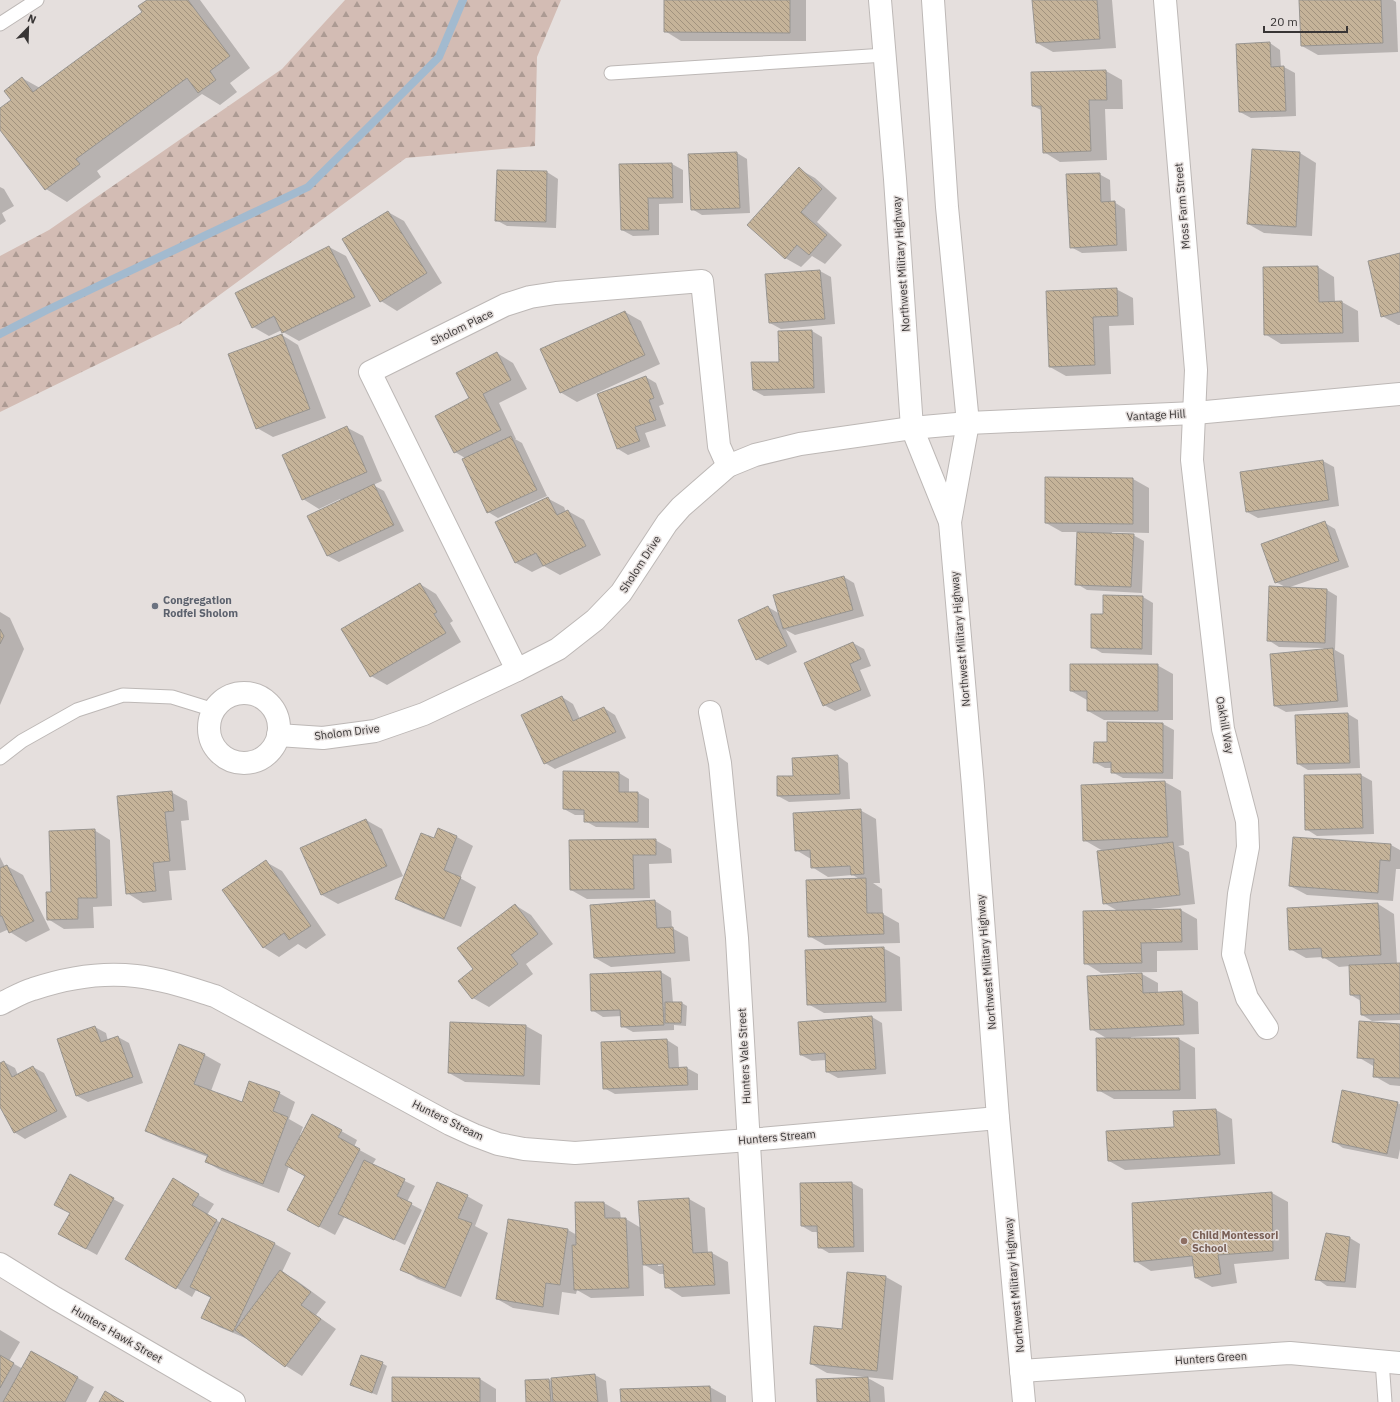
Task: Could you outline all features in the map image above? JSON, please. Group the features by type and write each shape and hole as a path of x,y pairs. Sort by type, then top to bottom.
{"street":[{"name":"Northwest Military Highway","path":"880,0 897,201 912,428 950,522"},
{"name":"Northwest Military Highway","path":"933,0 948,207 968,423 950,522 972,778 998,1118 1024,1402"},
{"name":"Moss Farm Street","path":"1165,0 1196,370 1195,413"},
{"name":"Sholom Place","path":"517,670 370,372 505,306 530,298 556,293 702,281 719,446 728,466"},
{"name":"Vantage Hill","path":"912,428 968,423 1195,413 1400,394"},
{"name":"Oakhill Way","path":"1195,413 1192,460 1223,729 1247,821 1248,847 1238,894 1233,954 1247,998 1267,1028"},
{"name":"Sholom Drive","path":"278,735 323,738 375,731 424,714 558,649 595,620 621,594 667,523 681,507 728,466 755,455 800,444 912,428"},
{"path":"237,693 251,694 263,699 273,709 278,721 278,735 273,748 263,757 250,762 236,762 224,757 214,747 209,734 209,720 214,710 224,698 237,693"},
{"name":"Hunters Vale Street","path":"710,712 720,763 737,930 764,1402"},
{"name":"Hunters Stream","path":"0,1004 33,989 81,977 108,975 136,976 182,986 215,996 450,1124 498,1144 524,1149 575,1153 749,1140 998,1118"},
{"name":"Hunters Hawk Street","path":"0,1264 55,1298 234,1402"},
{"name":"Hunters Green","path":"1021,1370 1290,1353 1391,1362"}],"lane":[{"path":"0,24 37,0"},
{"path":"611,73 885,55"},
{"path":"0,758 22,741 77,710 123,695 172,697 214,710"},
{"path":"1385,1402 1391,1362"}],"green space":[{"path":"345,0 561,0 537,57 535,146 406,158 180,324 0,412 0,256 49,230 282,69"}],"building":[{"path":"147,0 188,0 230,56 210,71 216,80 198,93 187,78 76,159 80,164 45,190 0,130 0,108 11,100 4,91 22,77 33,92 142,12 138,6"},
{"path":"664,0 790,0 790,33 664,32"},
{"path":"1032,0 1097,0 1100,39 1036,43"},
{"path":"1299,0 1381,0 1383,43 1301,46"},
{"path":"1270,42 1271,67 1284,66 1286,111 1239,112 1236,44"},
{"path":"1106,70 1107,100 1089,100 1091,151 1043,153 1041,106 1032,106 1031,72"},
{"path":"1252,149 1300,152 1296,227 1247,224"},
{"path":"737,152 740,208 691,210 688,154"},
{"path":"672,163 673,198 648,198 649,230 621,230 619,164"},
{"path":"799,167 822,189 801,212 827,235 809,255 797,245 785,259 747,225"},
{"path":"497,170 547,171 546,222 495,221"},
{"path":"1100,173 1101,202 1115,201 1117,245 1070,248 1066,174"},
{"path":"388,211 427,273 380,302 342,239"},
{"path":"329,246 355,297 282,333 274,316 252,328 235,293"},
{"path":"1400,253 1400,312 1381,317 1368,261"},
{"path":"1318,266 1319,302 1342,301 1343,333 1264,335 1263,267"},
{"path":"820,270 825,319 769,323 765,274"},
{"path":"1117,288 1118,316 1093,317 1095,365 1049,367 1046,291"},
{"path":"625,311 645,355 560,393 540,349"},
{"path":"812,330 814,388 753,390 751,362 779,362 778,331"},
{"path":"282,334 310,409 256,429 228,354"},
{"path":"497,352 511,380 483,394 501,430 454,453 435,416 469,398 456,373"},
{"path":"646,376 654,398 649,400 656,420 635,427 640,441 617,449 597,394"},
{"path":"347,426 367,472 302,500 282,455"},
{"path":"511,436 537,490 487,513 462,459"},
{"path":"1323,460 1329,500 1246,512 1240,472"},
{"path":"1045,477 1133,478 1133,524 1045,523"},
{"path":"374,484 394,525 327,556 307,516"},
{"path":"548,497 557,515 568,510 586,546 543,566 536,553 515,563 495,522"},
{"path":"1325,521 1339,561 1275,583 1261,544"},
{"path":"1077,532 1134,534 1131,587 1075,585"},
{"path":"844,576 853,610 783,629 773,595"},
{"path":"420,583 437,612 434,614 446,633 370,677 341,629"},
{"path":"1269,586 1327,589 1325,643 1267,641"},
{"path":"1103,595 1143,596 1142,649 1091,648 1091,614 1103,614"},
{"path":"768,606 787,646 756,660 738,620"},
{"path":"0,629 4,636 0,644"},
{"path":"853,642 861,659 850,664 861,690 823,706 804,663"},
{"path":"1333,648 1338,701 1274,706 1270,654"},
{"path":"1070,664 1158,664 1158,711 1087,711 1087,691 1070,691"},
{"path":"562,696 573,721 604,707 616,732 544,764 521,715"},
{"path":"1348,713 1350,763 1297,764 1295,715"},
{"path":"1107,722 1163,723 1163,773 1111,773 1111,762 1093,763 1094,742 1107,742"},
{"path":"838,755 840,794 777,796 777,776 793,776 792,758"},
{"path":"563,771 619,772 619,792 638,792 638,822 584,822 584,810 563,809"},
{"path":"1361,774 1363,828 1305,830 1304,775"},
{"path":"1165,781 1168,837 1083,841 1081,785"},
{"path":"172,791 174,811 165,812 170,861 153,863 156,891 126,894 117,796"},
{"path":"861,809 864,874 851,875 850,866 811,868 810,850 795,851 793,813"},
{"path":"366,819 387,866 321,895 300,848"},
{"path":"438,828 457,836 444,870 461,877 444,919 395,899 421,833 434,838"},
{"path":"95,829 97,898 78,898 78,919 47,920 46,892 51,892 49,831"},
{"path":"1293,837 1391,844 1390,861 1380,860 1378,893 1289,886"},
{"path":"656,839 656,855 633,855 634,889 570,890 569,840"},
{"path":"1173,842 1180,895 1103,904 1097,851"},
{"path":"266,860 311,926 289,940 284,933 263,948 222,890"},
{"path":"7,865 34,921 9,933 2,916 0,916 0,868"},
{"path":"866,878 867,913 883,913 884,934 808,937 806,880"},
{"path":"655,900 657,928 673,927 675,953 594,958 590,905"},
{"path":"1378,903 1381,955 1322,958 1321,948 1289,950 1287,908"},
{"path":"515,904 538,934 511,955 518,964 472,999 458,981 473,969 457,948"},
{"path":"1181,909 1182,942 1141,943 1142,963 1084,964 1083,911"},
{"path":"884,947 886,1002 807,1005 805,950"},
{"path":"1400,963 1400,1014 1361,1015 1360,995 1350,995 1349,965"},
{"path":"661,971 664,1025 621,1027 620,1010 591,1011 590,974"},
{"path":"1142,973 1143,993 1182,991 1184,1025 1090,1030 1087,976"},
{"path":"665,1002 682,1002 681,1023 665,1023"},
{"path":"872,1016 876,1069 826,1072 825,1053 800,1055 798,1022"},
{"path":"1359,1021 1400,1024 1400,1078 1373,1077 1374,1059 1357,1058"},
{"path":"450,1022 526,1025 524,1076 448,1073"},
{"path":"95,1026 101,1042 118,1036 133,1077 76,1096 57,1039"},
{"path":"1096,1038 1179,1038 1180,1090 1097,1091"},
{"path":"667,1039 669,1068 687,1067 688,1085 603,1089 601,1042"},
{"path":"179,1044 205,1054 194,1084 242,1102 249,1081 280,1092 273,1111 288,1117 263,1184 205,1162 208,1155 145,1131"},
{"path":"4,1061 12,1077 33,1066 57,1111 14,1133 0,1107 0,1063"},
{"path":"1342,1090 1398,1102 1387,1154 1332,1142"},
{"path":"1216,1109 1220,1155 1108,1161 1106,1131 1174,1127 1173,1111"},
{"path":"312,1114 342,1130 338,1137 360,1149 319,1227 287,1210 305,1176 285,1165"},
{"path":"364,1160 405,1179 397,1196 412,1203 394,1240 338,1214"},
{"path":"70,1174 114,1198 86,1249 58,1234 70,1213 54,1205"},
{"path":"173,1178 199,1194 192,1205 217,1220 176,1289 125,1259"},
{"path":"437,1182 468,1195 458,1218 472,1223 445,1288 400,1270"},
{"path":"852,1182 854,1247 818,1248 817,1226 801,1226 800,1183"},
{"name":"Child Montessori School","path":"1272,1192 1273,1251 1218,1255 1221,1274 1195,1278 1192,1256 1134,1262 1132,1203"},
{"path":"689,1198 693,1253 712,1252 715,1285 665,1288 663,1264 643,1265 638,1201"},
{"path":"575,1202 604,1202 605,1218 626,1218 629,1288 574,1290 572,1245 576,1245"},
{"path":"222,1218 275,1243 233,1332 201,1318 211,1297 190,1287"},
{"path":"508,1219 568,1229 560,1285 546,1283 543,1307 496,1299"},
{"path":"1326,1233 1350,1237 1345,1282 1315,1280"},
{"path":"280,1270 311,1292 301,1305 321,1319 285,1367 235,1330"},
{"path":"847,1272 886,1276 877,1371 810,1364 814,1326 842,1329"},
{"path":"31,1351 78,1377 65,1402 3,1402"},
{"path":"0,1355 14,1363 0,1388"},
{"path":"361,1355 383,1362 372,1393 350,1385"},
{"path":"595,1374 598,1402 553,1402 551,1378"},
{"path":"392,1377 480,1378 480,1402 392,1402"},
{"path":"868,1377 870,1402 817,1402 816,1379"},
{"path":"549,1379 551,1402 526,1402 525,1380"},
{"path":"710,1386 711,1402 621,1402 620,1389"},
{"path":"105,1391 124,1402 99,1402"}],"waterway":[{"path":"0,334 45,311 308,187 439,57 463,0"}],"place":[{"name":"Congregation Rodfei Sholom","path":"155,606"},
{"name":"Child Montessori School","path":"1184,1241"}]}
